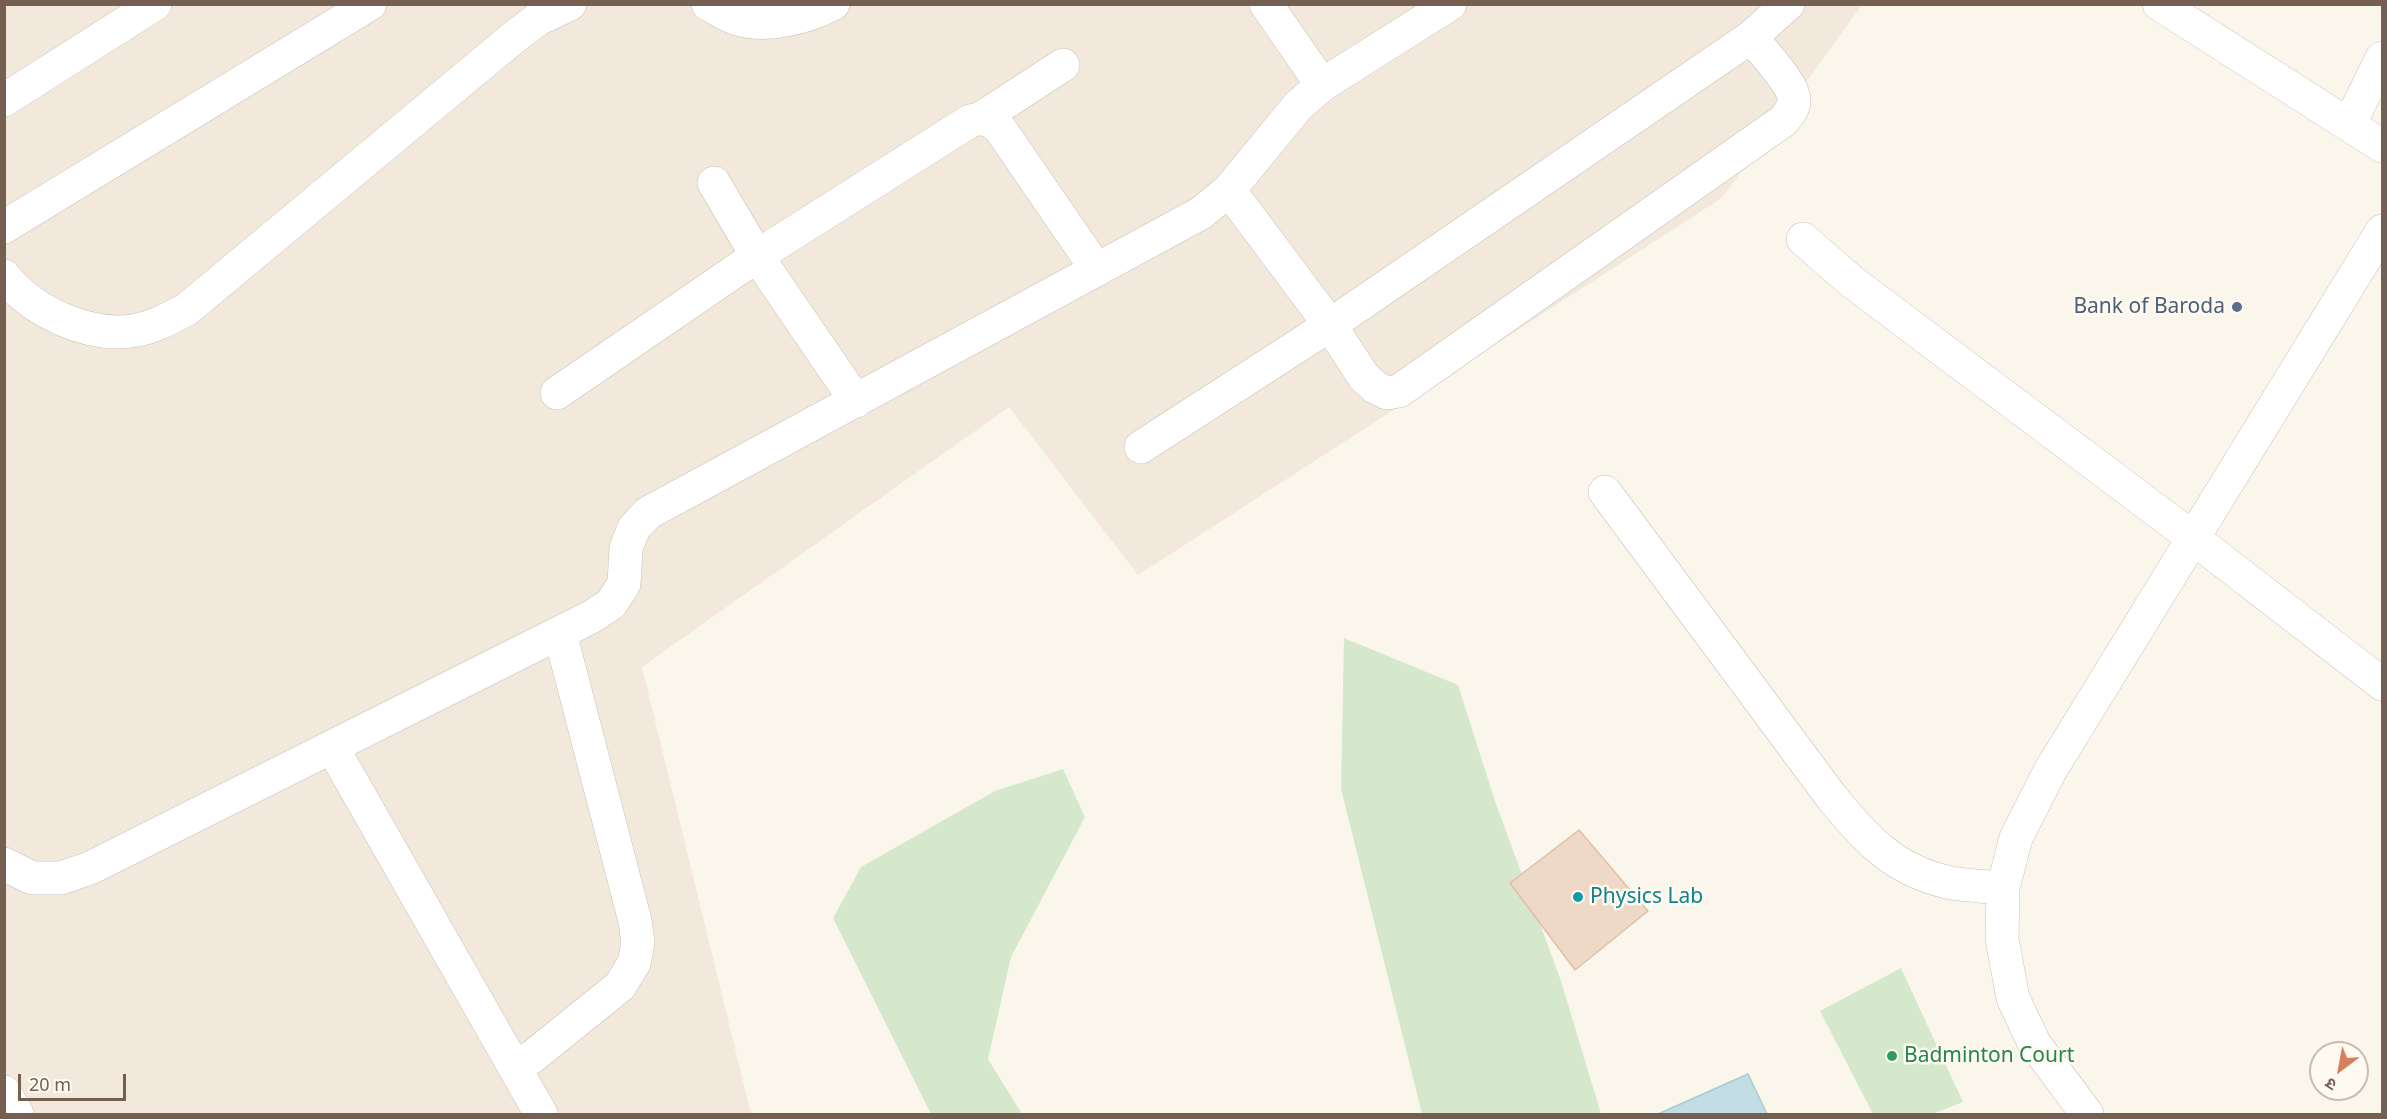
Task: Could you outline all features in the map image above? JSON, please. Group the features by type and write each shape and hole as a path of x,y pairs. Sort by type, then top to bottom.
{"street":[{"path":"4,100 155,4"},
{"path":"4,227 370,4"},
{"path":"4,276 13,287 37,306 69,323 130,331 159,324 187,309 513,38 538,19 570,4"},
{"path":"708,4 737,19 760,22 789,19 833,4"},
{"path":"1266,4 1322,85"},
{"path":"4,864 32,878 61,878 90,868 560,633 611,604 624,585 626,548 634,528 648,513 1201,213 1229,190 1298,106 1322,85 1450,4"},
{"path":"1141,447 1330,325 1750,37 1788,4"},
{"path":"2159,4 2382,146"},
{"path":"1229,190 1330,325 1365,376 1375,387 1387,393 1399,392 1783,121 1791,112 1794,99 1790,86 1750,37"},
{"path":"2349,125 2382,58"},
{"path":"557,393 757,256 1063,65"},
{"path":"982,117 993,121 1001,130 1097,270"},
{"path":"714,183 757,256 856,401"},
{"path":"2087,1114 2034,1043 2013,998 2002,939 2002,888 2016,838 2050,771 2382,231"},
{"path":"1803,239 1851,281 2193,538 2382,684"},
{"path":"1605,492 1833,799 1864,836 1900,864 1947,882 2002,888"},
{"path":"514,1067 532,1057 620,986 634,963 638,943 635,921 560,633"},
{"path":"332,747 541,1114"},
{"path":"4,1092 17,1114"}],"shaded area":[{"path":"5,5 1862,5 1722,198 1138,575 1009,407 642,667 751,1114 5,1114"}],"green space":[{"path":"1344,638 1458,685 1495,801 1561,981 1601,1114 1422,1114 1341,789"},
{"path":"1063,769 1085,817 1011,957 988,1059 1022,1114 931,1114 833,918 861,867 995,791"},
{"name":"Badminton Court","path":"1901,968 1963,1102 1932,1114 1873,1114 1820,1011"}],"water":[{"path":"1748,1074 1767,1114 1658,1114"}],"building":[{"name":"Physics Lab","path":"1579,830 1648,911 1575,970 1510,883"}],"place":[{"name":"Bank of Baroda","path":"2237,307"},
{"name":"Physics Lab","path":"1578,897"},
{"name":"Badminton Court","path":"1892,1056"}]}
